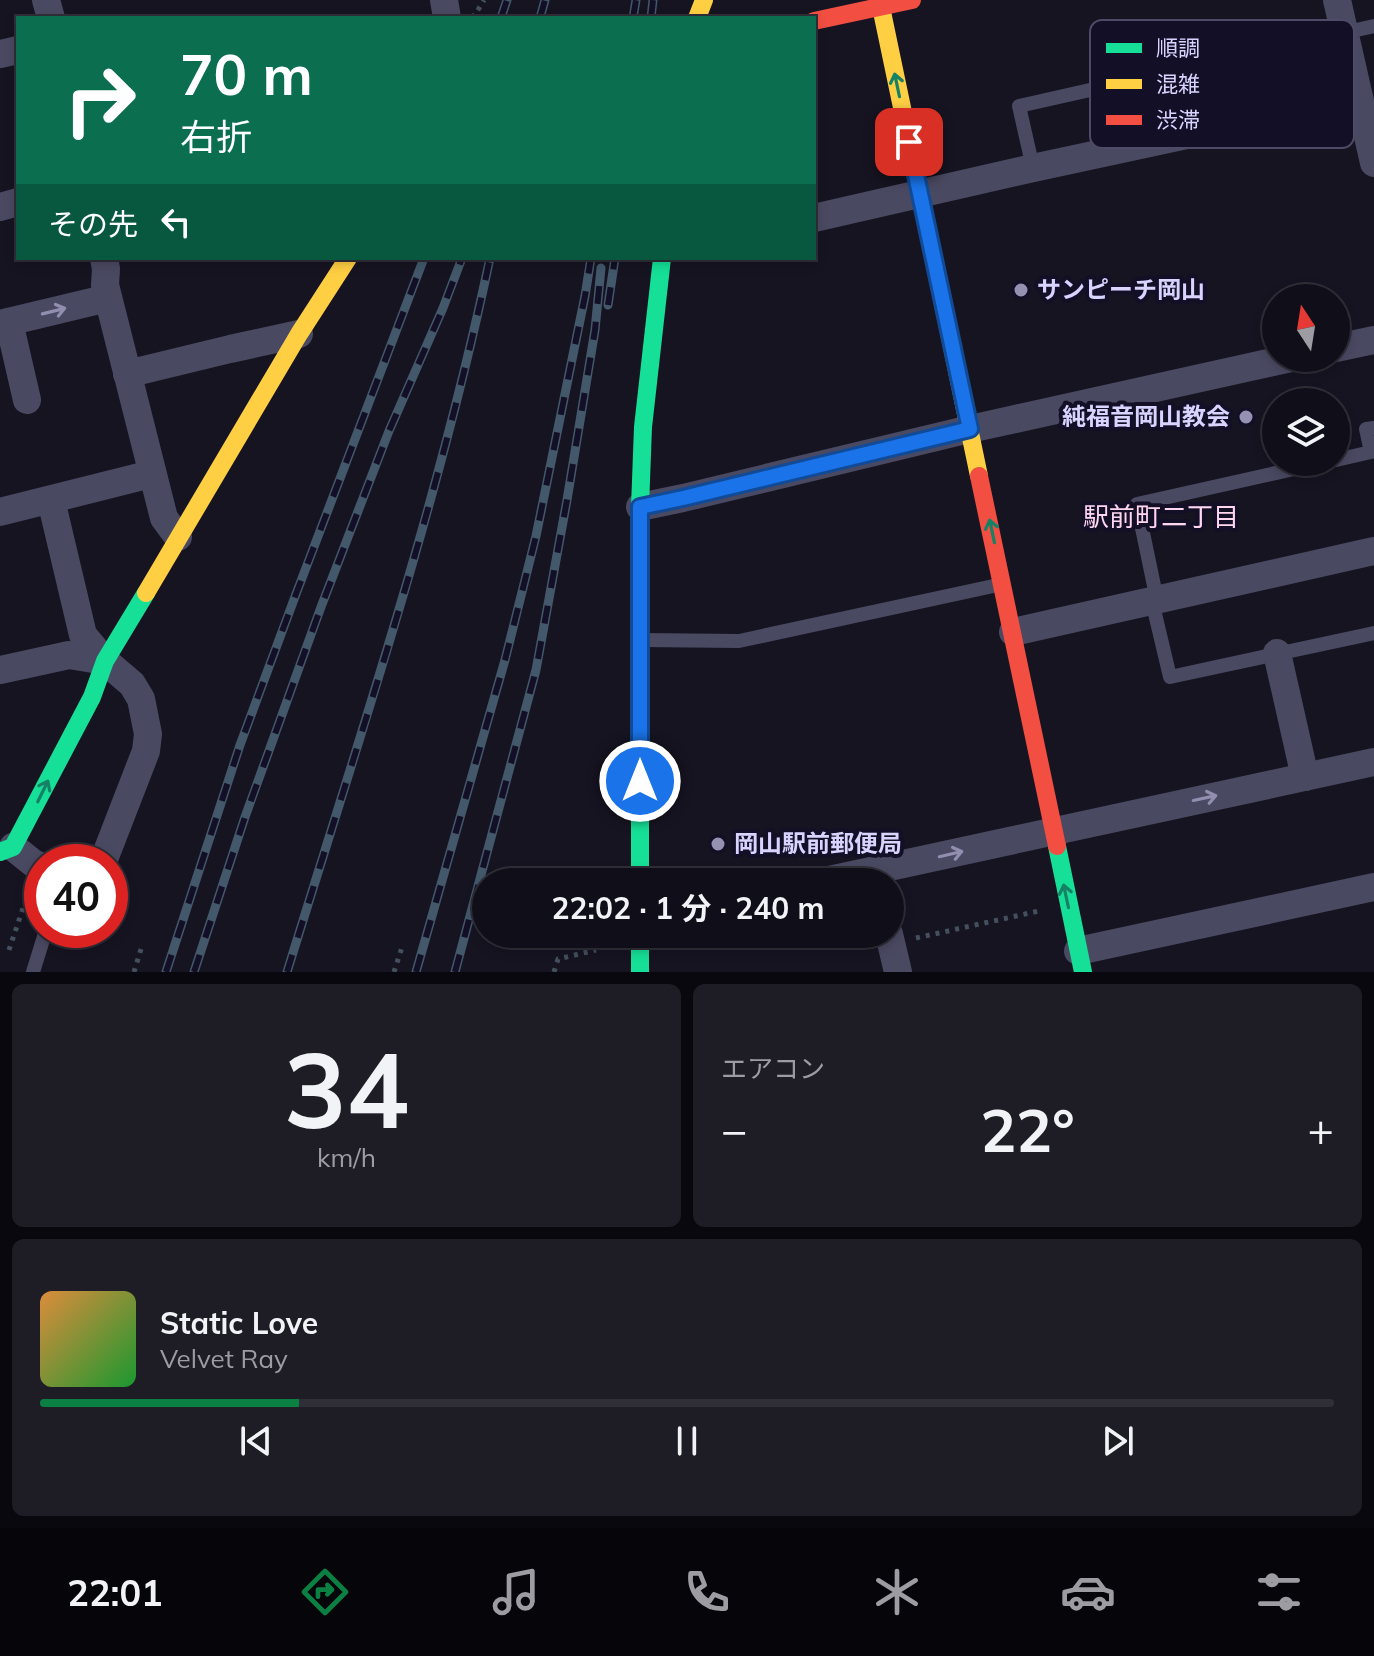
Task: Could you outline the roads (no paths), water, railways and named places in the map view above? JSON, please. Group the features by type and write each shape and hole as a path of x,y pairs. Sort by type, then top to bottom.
{"street":[{"path":"816,21 912,0"},
{"path":"1337,0 1341,20"},
{"path":"881,7 1080,962 1374,887"},
{"path":"1354,76 1374,163"},
{"path":"1354,99 1359,98"},
{"path":"816,218 1126,148"},
{"path":"104,260 105,285 151,474 164,518 178,537"},
{"path":"24,866 7,850 92,697 105,661 299,334 347,260"},
{"path":"640,868 640,507 643,427 662,260"},
{"path":"27,400 4,323 108,298"},
{"path":"127,374 299,334"},
{"path":"1350,345 1374,340"},
{"path":"640,507 1262,364"},
{"path":"0,512 151,474"},
{"path":"51,500 83,635 105,661 132,684 141,699 148,734 146,751 110,844"},
{"path":"1013,632 1374,551"},
{"path":"1277,653 1305,777"},
{"path":"0,670 69,655 105,661"},
{"path":"904,869 1052,831 1374,762"},
{"path":"640,948 640,972"},
{"path":"892,948 898,972"}],"lane":[{"path":"1354,30 1374,26"},
{"path":"1033,168 1019,106 1090,90"},
{"path":"1350,457 1371,452 1366,429 1374,428"},
{"path":"1262,476 1137,504 1170,677 1374,633"},
{"path":"640,640 739,641 1003,584"},
{"path":"33,972 40,948"}],"railway":[{"path":"502,16 507,0"},
{"path":"541,16 545,0"},
{"path":"633,16 636,0"},
{"path":"651,16 653,0"},
{"path":"166,972 240,745 423,260"},
{"path":"194,972 245,817 321,607 389,431 461,260"},
{"path":"287,972 423,528 490,260"},
{"path":"416,972 505,660 536,536 591,260"},
{"path":"608,305 615,260"},
{"path":"455,972 536,670 595,330 601,268"}],"place":[{"name":"サンピーチ岡山","path":"1021,290"},
{"name":"純福音岡山教会","path":"1246,417"},
{"name":"岡山駅前郵便局","path":"718,844"}],"district":[{"name":"駅前町二丁目","path":"1161,517"}]}
